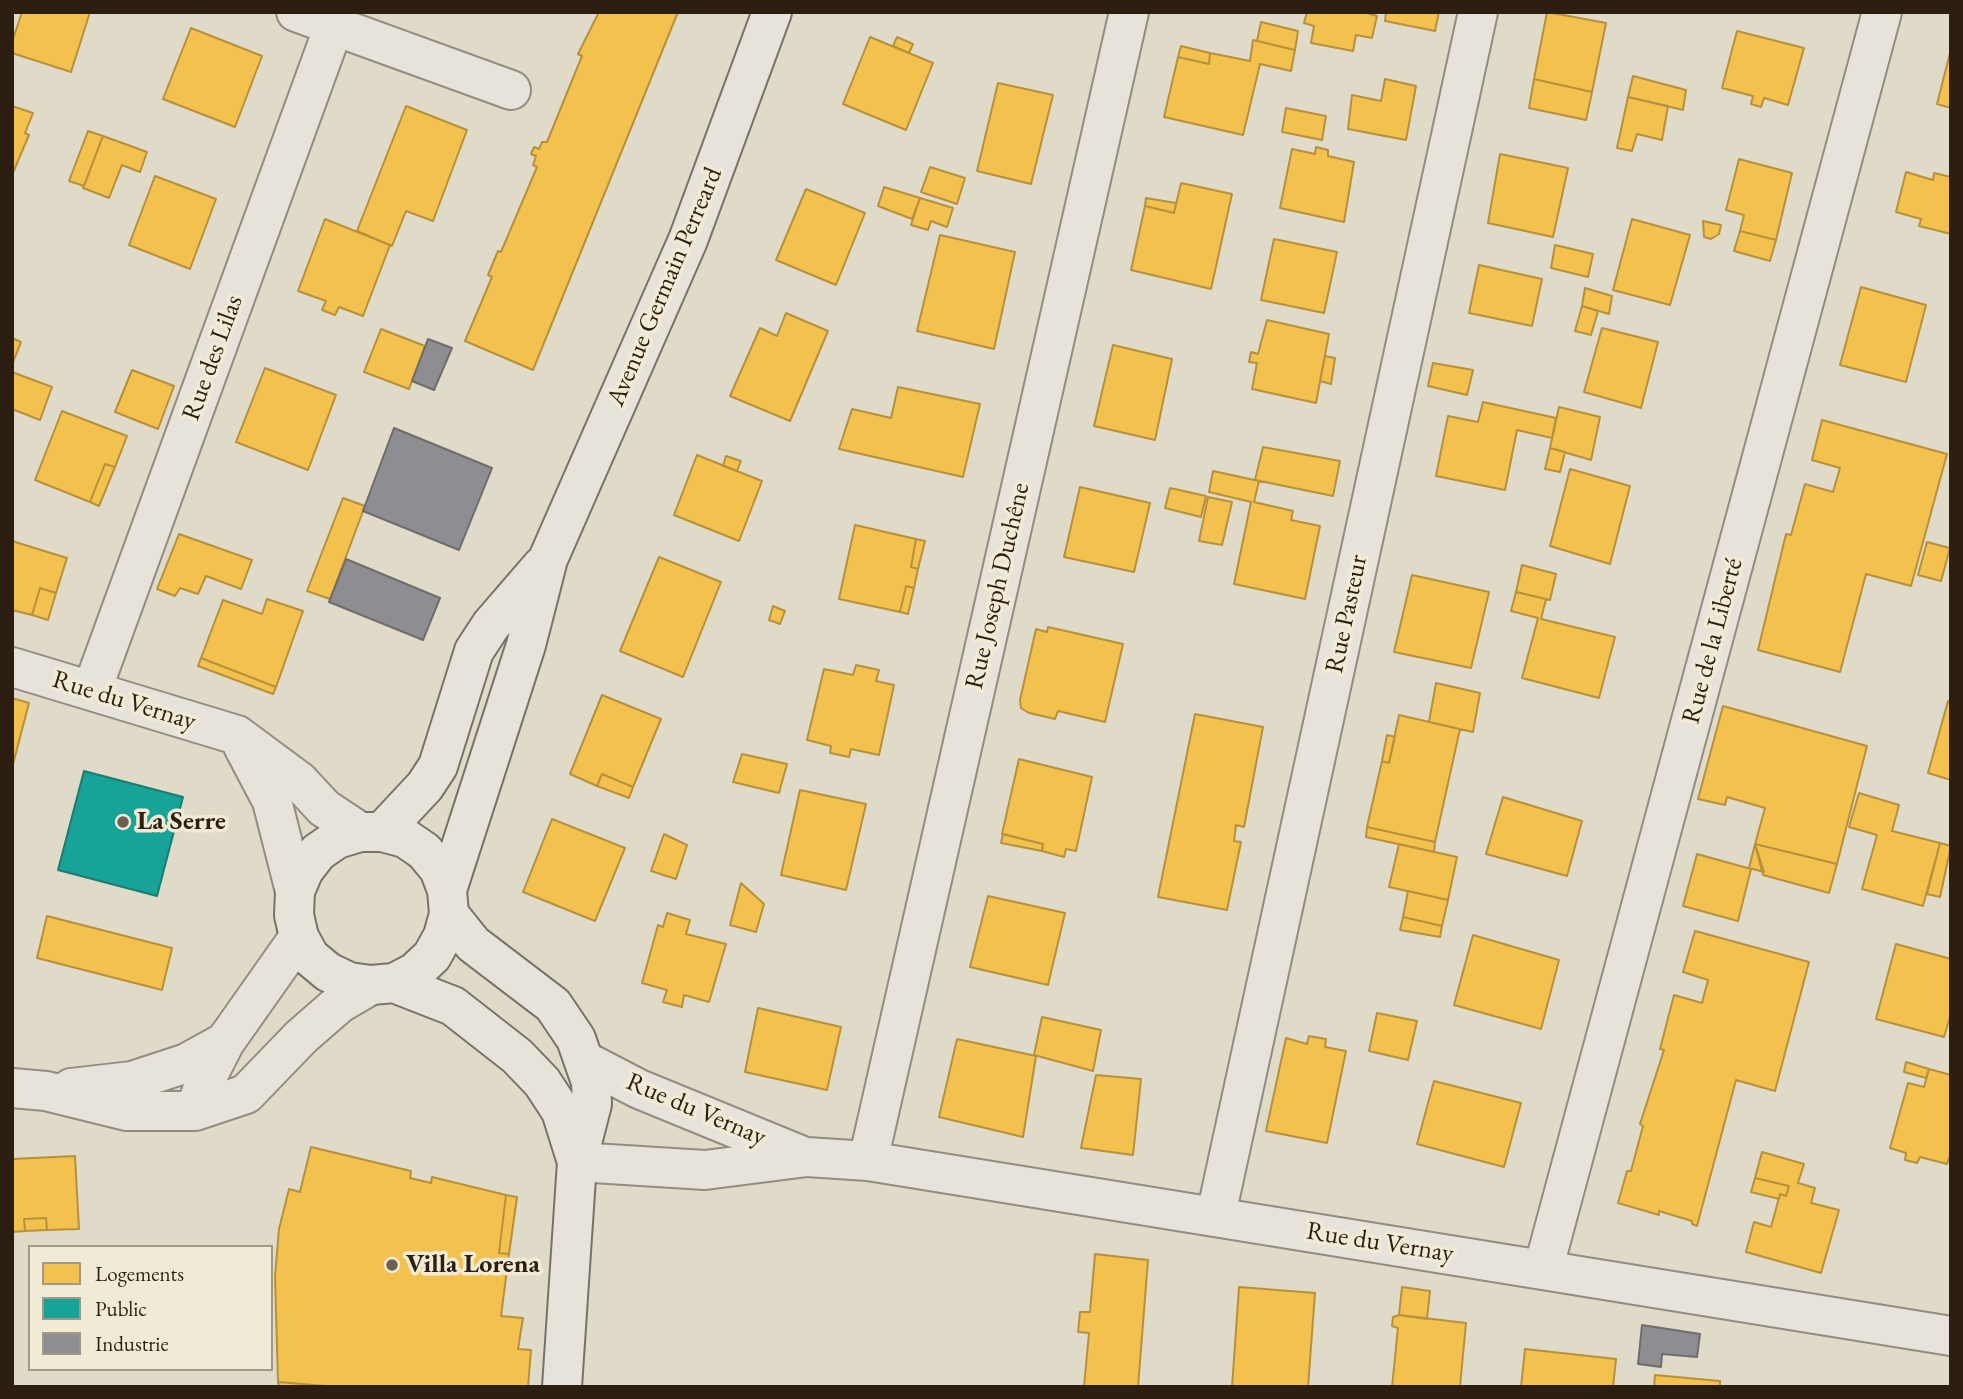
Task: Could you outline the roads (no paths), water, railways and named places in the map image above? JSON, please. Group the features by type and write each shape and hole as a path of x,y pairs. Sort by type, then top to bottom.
{"street":[{"path":"296,12 511,90"},
{"name":"Avenue Germain Perreard","path":"448,902 526,645 548,559 688,240 772,12"},
{"name":"Rue Joseph Duchêne","path":"867,1161 1129,12"},
{"name":"Rue Pasteur","path":"1216,1215 1478,12"},
{"name":"Rue de la Liberté","path":"1543,1270 1882,12"},
{"name":"Rue des Lilas","path":"92,690 334,26"},
{"name":"Avenue Germain Perreard","path":"371,832 425,786 438,766 474,651 491,625 548,559"},
{"name":"Rue du Vernay","path":"12,667 236,735 299,780 324,808 371,832"},
{"path":"236,735 272,801 295,891 294,915 299,937 310,957 328,972 349,982 383,984 453,1006 517,1056 542,1082 561,1111 577,1162"},
{"path":"295,891 304,870 318,852 337,839 371,832 405,838 424,851 439,869 448,902 473,944 553,1005 576,1039 591,1082 592,1104 577,1162 562,1387"},
{"path":"29,1089 127,1111 195,1111 246,1094 301,1037 340,1003 415,972 432,956 443,936 448,902"},
{"path":"195,1111 205,1081 225,1042 299,937"},
{"path":"29,1089 132,1081 187,1063 225,1042"},
{"name":"Rue du Vernay","path":"585,1061 639,1089 807,1157"},
{"name":"Rue du Vernay","path":"577,1162 705,1170 807,1157 867,1161 1950,1333"}],"place":[{"name":"La Serre","path":"123,822"},
{"name":"Villa Lorena","path":"392,1265"}]}
